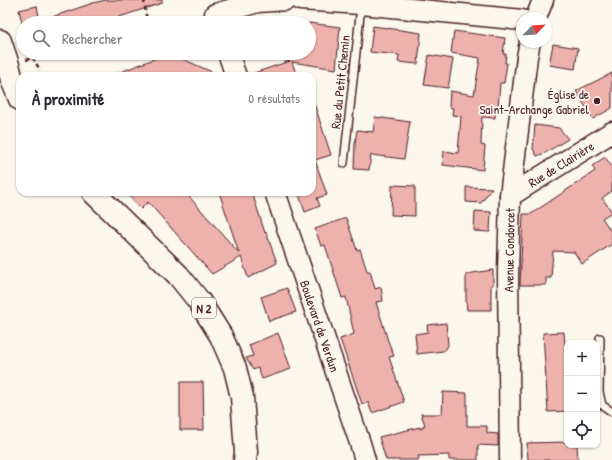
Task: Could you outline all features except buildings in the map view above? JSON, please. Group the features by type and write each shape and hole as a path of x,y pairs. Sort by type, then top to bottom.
{"main road":[{"path":"222,16 258,2 286,0"},
{"path":"300,0 361,4 516,19"},
{"path":"538,12 543,0"},
{"path":"0,41 16,90"},
{"name":"Avenue Condorcet","path":"510,460 508,273 510,196 529,48"},
{"path":"230,60 235,72"},
{"name":"Rue de Clairière","path":"510,196 612,132"},
{"name":"N 2","path":"97,196 178,275 199,301 221,336 235,368 242,397 246,452 245,460"},
{"name":"Boulevard de Verdun","path":"276,196 365,460"}],"lane":[{"name":"Rue du Petit Chemin","path":"344,163 361,4"},
{"path":"600,338 599,392 602,405 612,412"}],"path":[{"path":"144,0 146,16"}],"place":[{"name":"Église de Saint-Archange Gabriel","path":"597,101"}]}
